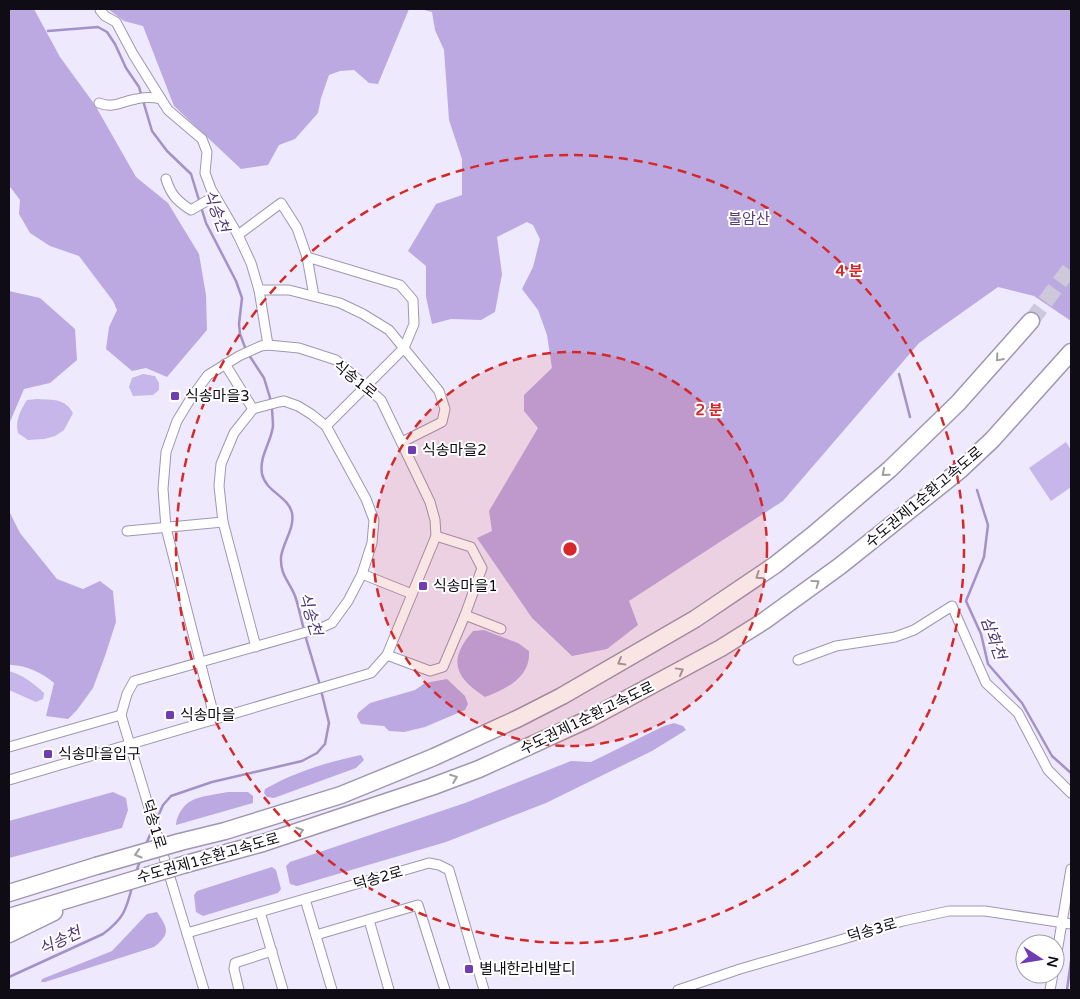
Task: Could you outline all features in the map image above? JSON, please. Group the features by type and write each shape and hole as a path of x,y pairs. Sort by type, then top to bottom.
{"highway":[{"name":"수도권제1순환고속도로","path":"9,893 92,867 225,831 341,795 434,757 562,696 694,619 775,565 814,534 890,469 958,403 1031,321"},
{"name":"수도권제1순환고속도로","path":"9,917 263,843 431,788 479,769 591,718 721,648 764,622 840,566 960,470 992,440 1071,352"},
{"path":"9,883 92,867"},
{"path":"9,934 98,891"}],"street":[{"path":"100,10 105,16 116,22 157,98 168,110 202,138 207,152 205,173 212,198 238,235 251,263 259,290 268,345"},
{"path":"99,103 116,105 136,99 157,98"},
{"path":"166,179 170,191 180,203 191,210 212,198"},
{"path":"238,235 281,203 297,228 308,257 314,296"},
{"path":"308,257 400,285 413,300 414,324 404,348 326,426"},
{"path":"259,290 289,290 340,303 389,330 439,391 445,409 442,422 402,442"},
{"name":"식송1로","path":"215,720 166,528 164,489 166,452 177,421 208,375 241,354 268,345 299,348 336,360 381,400 430,502 436,536"},
{"path":"225,364 253,410"},
{"path":"9,747 121,715 127,694 134,681 293,637 332,623 348,602 362,574 372,543 374,520 366,499 326,426 298,406 284,402 253,410 234,433 220,464 219,486 223,522 256,647"},
{"path":"127,531 223,522"},
{"path":"9,780 371,673 387,655 436,536 471,547 482,568 465,615 442,667 430,670 387,655"},
{"path":"362,574 412,594"},
{"path":"798,660 836,646 895,637 914,630 952,606 986,683 1018,713 1048,770 1071,793"},
{"path":"465,615 501,629"},
{"name":"덕송1로","path":"121,715 204,990"},
{"name":"덕송2로","path":"187,933 429,863 439,865 448,870 484,990"},
{"path":"1067,923 1071,869"},
{"path":"305,899 332,990"},
{"path":"316,935 418,905 445,990"},
{"name":"덕송3로","path":"678,990 740,969 904,921 949,911 985,911 1067,923"},
{"path":"260,912 283,990"},
{"path":"369,920 389,990"},
{"path":"239,990 234,969 235,963 272,951"}],"shaded area":[{"path":"143,374 155,376 159,383 159,390 153,395 133,396 129,387 132,378"},
{"path":"38,399 62,402 73,413 64,430 55,436 28,440 18,433 18,420 27,400"},
{"path":"1066,442 1071,450 1071,487 1051,501 1029,468"},
{"path":"9,671 23,677 36,686 44,693 43,699 36,702 9,690"}],"green space":[{"path":"9,9 34,9 60,57 95,105 136,177 168,203 199,254 206,295 207,330 167,377 146,368 132,371 106,349 109,327 117,310 113,301 79,256 50,246 30,233 19,214 20,200 9,187"},
{"path":"108,9 409,9 378,84 369,83 354,70 340,71 329,75 318,113 295,139 279,145 268,165 241,169 174,106 143,26 124,21"},
{"name":"불암산","path":"420,9 1071,9 1071,321 1034,296 998,287 919,343 783,501 629,601 638,625 607,649 572,656 532,618 477,538 492,531 489,511 538,428 524,411 524,395 552,368 547,335 538,310 522,289 533,267 540,239 533,225 527,222 497,237 502,274 495,312 481,320 451,319 432,324 426,297 426,266 408,251 436,204 462,195 462,159 449,120 444,50 435,30 432,12"},
{"path":"9,291 40,298 75,329 77,360 50,383 24,389 9,424"},
{"path":"9,511 20,533 57,579 83,589 100,581 113,591 116,622 105,656 93,688 68,719 46,716 54,683 33,670 9,665"},
{"path":"484,630 518,643 529,651 529,660 526,668 516,681 485,697 467,683 461,675 457,660 465,641 473,631"},
{"path":"447,679 465,696 468,704 465,710 425,727 404,732 389,731 384,726 361,724 357,717 358,713 370,703 415,690 425,683"},
{"path":"674,723 683,726 686,730 652,751 546,803 446,842 297,886 290,884 286,866 290,862 465,803 571,761 591,762 664,726"},
{"path":"361,755 364,760 356,768 274,798 267,797 264,793 265,789 300,773 324,764"},
{"path":"113,792 126,798 128,810 122,828 9,858 9,821"},
{"path":"228,792 248,792 253,796 253,803 176,825 180,812 185,805 194,799"},
{"path":"272,867 276,870 281,889 278,893 203,916 196,912 194,895 197,891"},
{"path":"157,912 164,922 166,931 163,938 154,947 41,982 42,979 112,951 147,914"}],"waterway":[{"name":"식송천","path":"48,31 98,27 107,32 115,44 126,68 139,87 152,131 167,151 191,174 206,223 236,281 242,298 239,324 240,334 246,350"},
{"name":"식송천","path":"249,355 264,378 271,401"},
{"name":"삼화천","path":"899,374 910,417"},
{"name":"식송천","path":"272,407 273,426 262,461 262,474 264,480 286,502 292,513 292,524 282,551 281,563 283,573 295,596 304,630"},
{"name":"삼화천","path":"977,490 988,525 984,557 966,601 981,634 988,664 1022,703 1052,756 1071,773"},
{"name":"식송천","path":"305,635 320,685"},
{"name":"식송천","path":"156,821 163,805 171,796 212,782 302,761 317,753 325,744 329,723 321,690"},
{"name":"식송천","path":"146,844 153,828"},
{"name":"식송천","path":"136,872 140,861"},
{"name":"식송천","path":"9,977 103,934 123,914 132,887"},
{"name":"삼화천","path":"1067,990 1071,961"}],"tunnel":[{"path":"1031,321 1071,267"}],"place":[{"name":"식송마을3","path":"175,396"},
{"name":"식송마을2","path":"412,450"},
{"name":"식송마을1","path":"423,586"},
{"name":"식송마을","path":"170,715"},
{"name":"식송마을입구","path":"48,754"},
{"name":"별내한라비발디","path":"469,969"}]}
